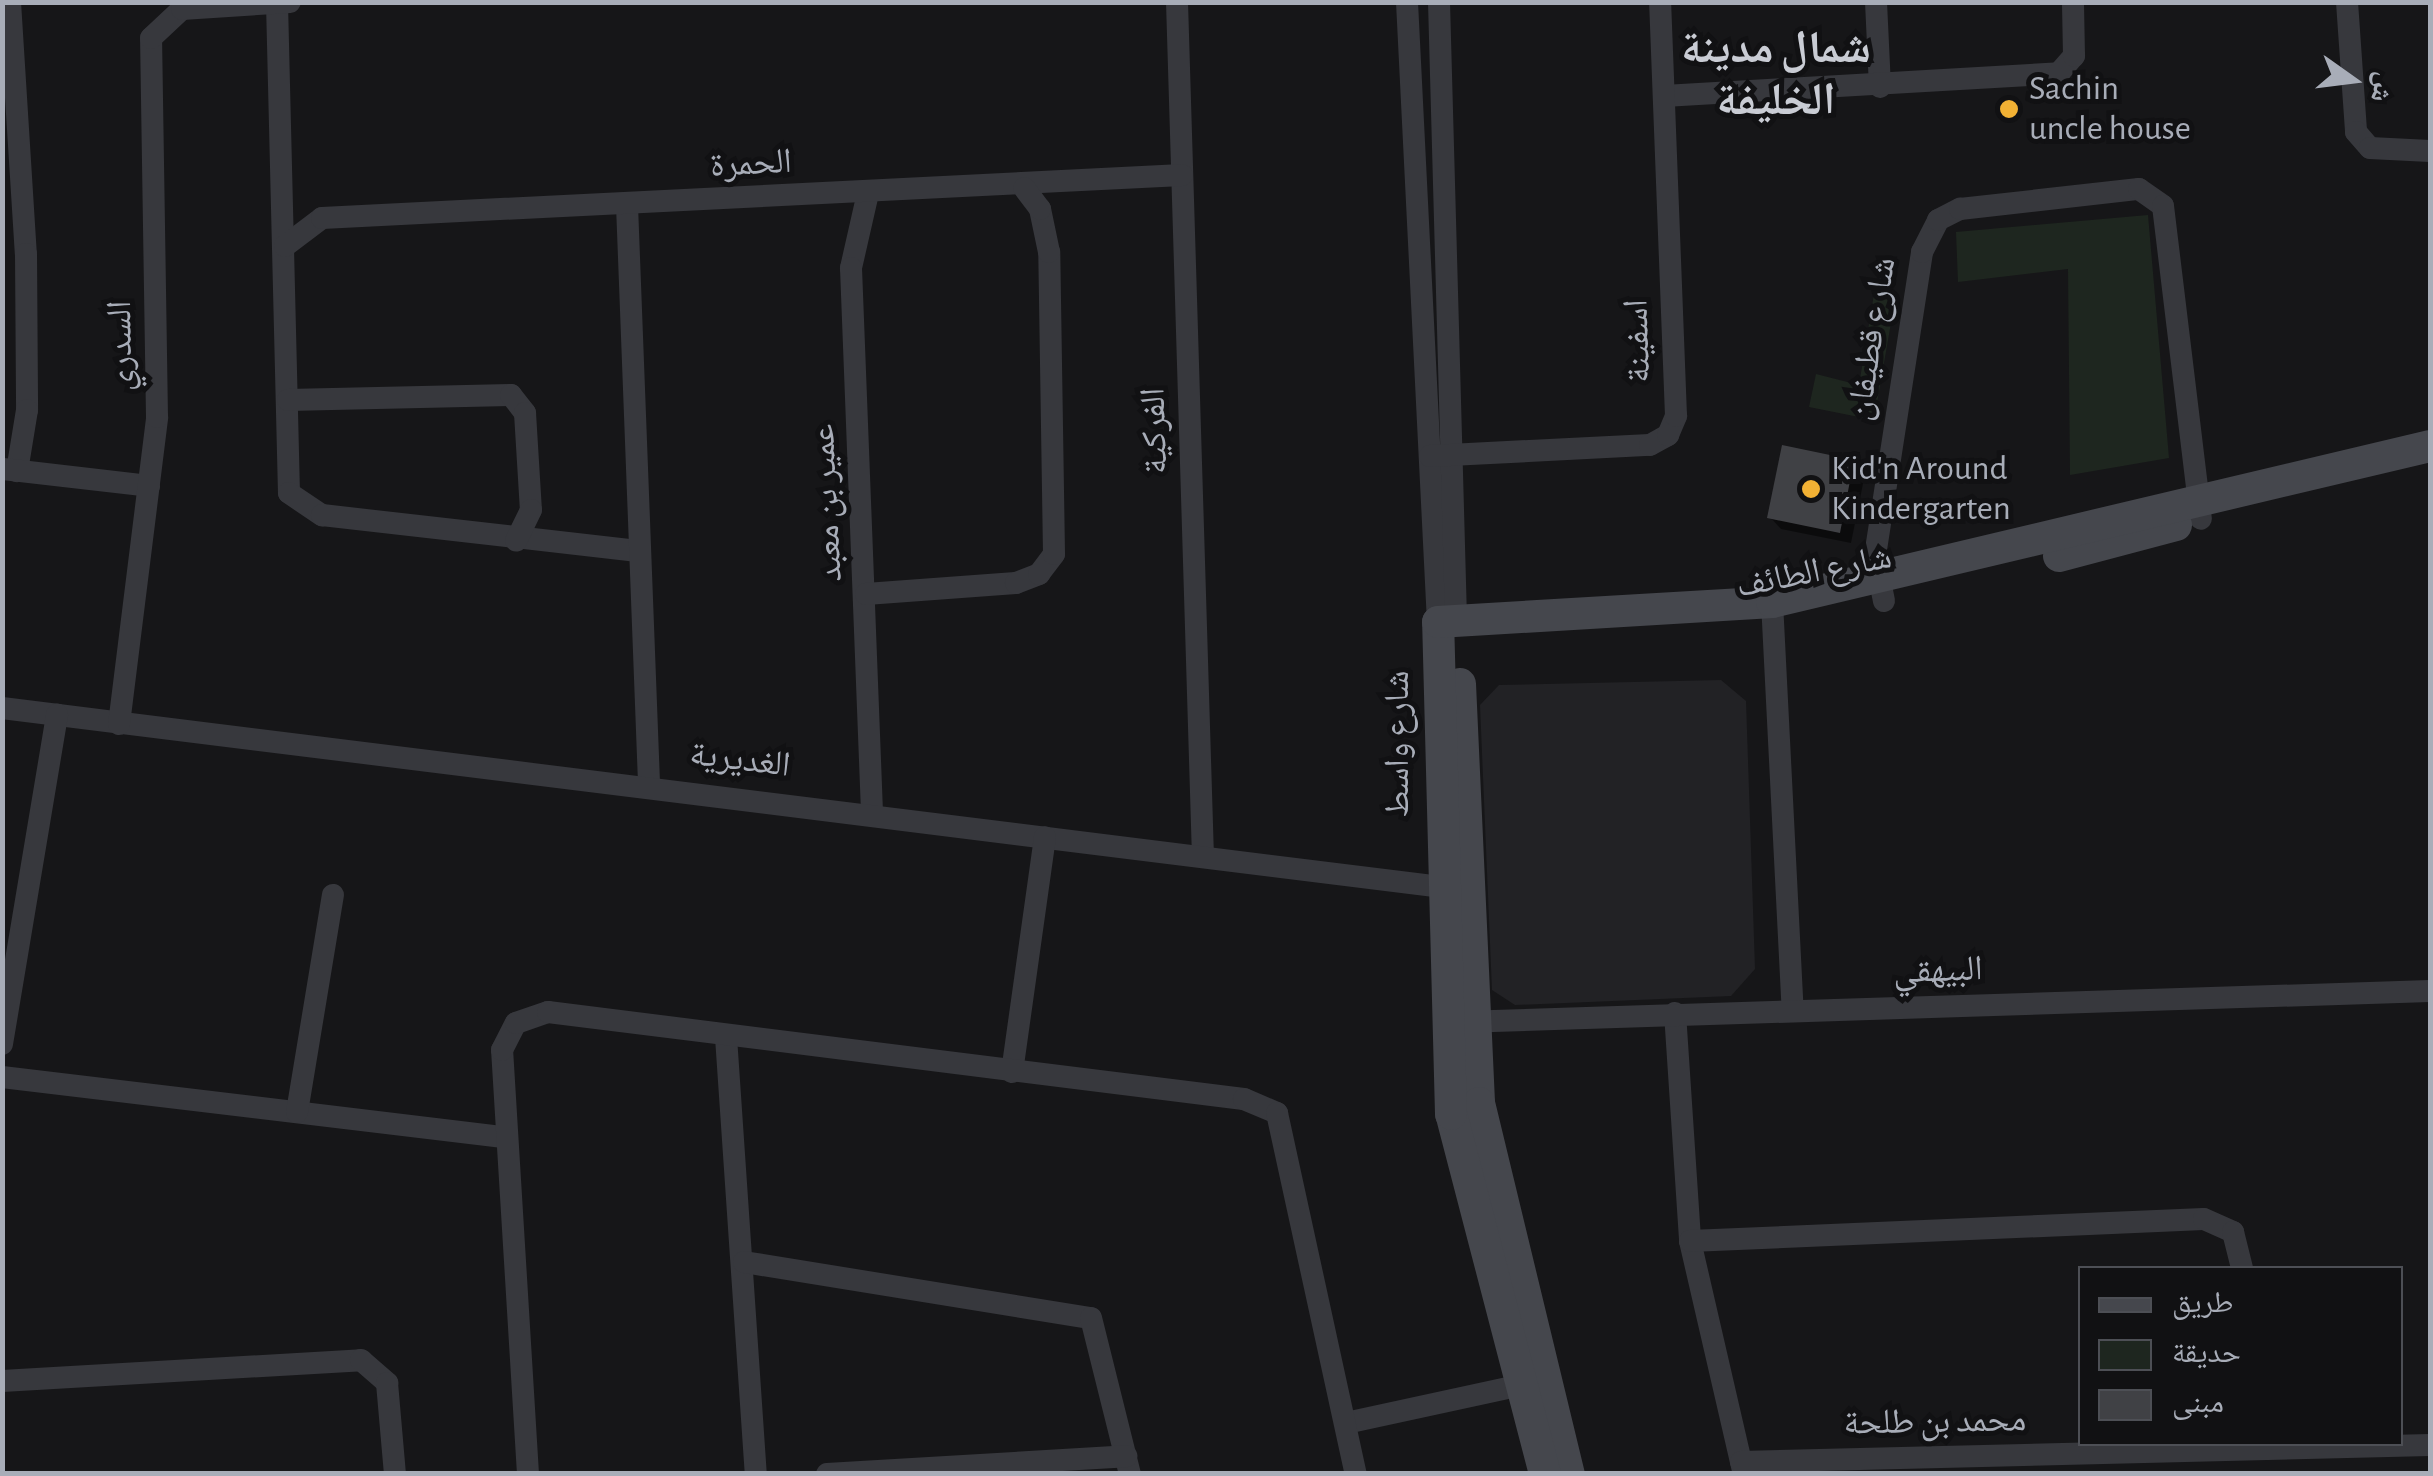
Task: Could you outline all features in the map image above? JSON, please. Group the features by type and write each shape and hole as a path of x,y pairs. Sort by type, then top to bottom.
{"street":[{"path":"10,2 26,254 27,410 10,470 149,486"},
{"path":"206,4 290,2"},
{"name":"الفركية","path":"1176,2 1202,857"},
{"name":"شارع واسط","path":"1407,2 1430,456 1447,630"},
{"name":"شارع واسط","path":"1438,2 1454,454 1447,630 1459,1022 1533,1383 1545,1474"},
{"name":"اسفينة","path":"1430,456 1650,444 1668,435 1676,416 1660,2"},
{"path":"1876,2 1880,87"},
{"path":"1664,96 1880,87 2070,69 2073,2"},
{"path":"2347,2 2356,132 2370,148 2430,151"},
{"path":"278,3 288,400 284,474 303,508 516,541 640,551"},
{"name":"السدري","path":"119,724 149,486 157,336 148,54 170,14 206,4"},
{"name":"الحمرة","path":"322,218 1024,188 1182,175"},
{"path":"866,594 1016,583 1054,554 1047,236 1024,188"},
{"name":"شارع قطيفان","path":"1880,591 1922,252 1938,220 1960,209 2139,189 2164,206 2198,508"},
{"name":"عمير بن معبد","path":"868,194 851,268 872,812"},
{"path":"284,197 322,218 285,246"},
{"path":"627,205 649,784"},
{"path":"288,400 511,396 525,412 531,510 516,541"},
{"name":"شارع الطائف","path":"1447,630 1773,612 1880,591 2430,446"},
{"name":"شارع الطائف","path":"2198,508 2430,466"},
{"path":"1773,612 1793,1010"},
{"name":"الغديرية","path":"2,708 649,784 1453,889"},
{"path":"2,1044 57,715"},
{"path":"1012,1072 1045,837"},
{"path":"297,1112 333,895"},
{"name":"البيهقي","path":"1459,1022 2430,991"},
{"path":"528,1474 503,1136 502,1050 516,1024 548,1012 1244,1099 1277,1113 1356,1474"},
{"path":"1675,1013 1690,1241 1743,1468"},
{"path":"726,1037 756,1474"},
{"path":"2,1077 503,1136"},
{"path":"1690,1241 2204,1219 2233,1232 2242,1266"},
{"path":"744,1262 1091,1318 1128,1465 827,1474"},
{"path":"2,1381 361,1360 387,1382 395,1474"},
{"path":"1346,1424 1533,1383"},
{"name":"شارع واسط","path":"1533,1383 1569,1474"},
{"name":"محمد بن طلحة","path":"2403,1444 2430,1444"},
{"name":"محمد بن طلحة","path":"1743,1468 2247,1446"}],"shaded area":[{"path":"1721,680 1746,701 1755,969 1731,996 1515,1005 1492,990 1480,705 1499,685"}],"green space":[{"path":"2148,215 2169,458 2070,475 2068,269 1958,282 1956,232"},
{"path":"1874,294 1895,300 1874,420 1809,407 1816,374 1859,385"}],"building":[{"name":"Kid'n Around Kindergarten","path":"1782,445 1854,460 1840,533 1767,518"}],"place":[{"name":"Sachin uncle house","path":"2009,109"},
{"name":"Kid'n Around Kindergarten","path":"1811,489"}],"district":[{"name":"شمال مدينة الخليفة","path":"1776,75"}]}
